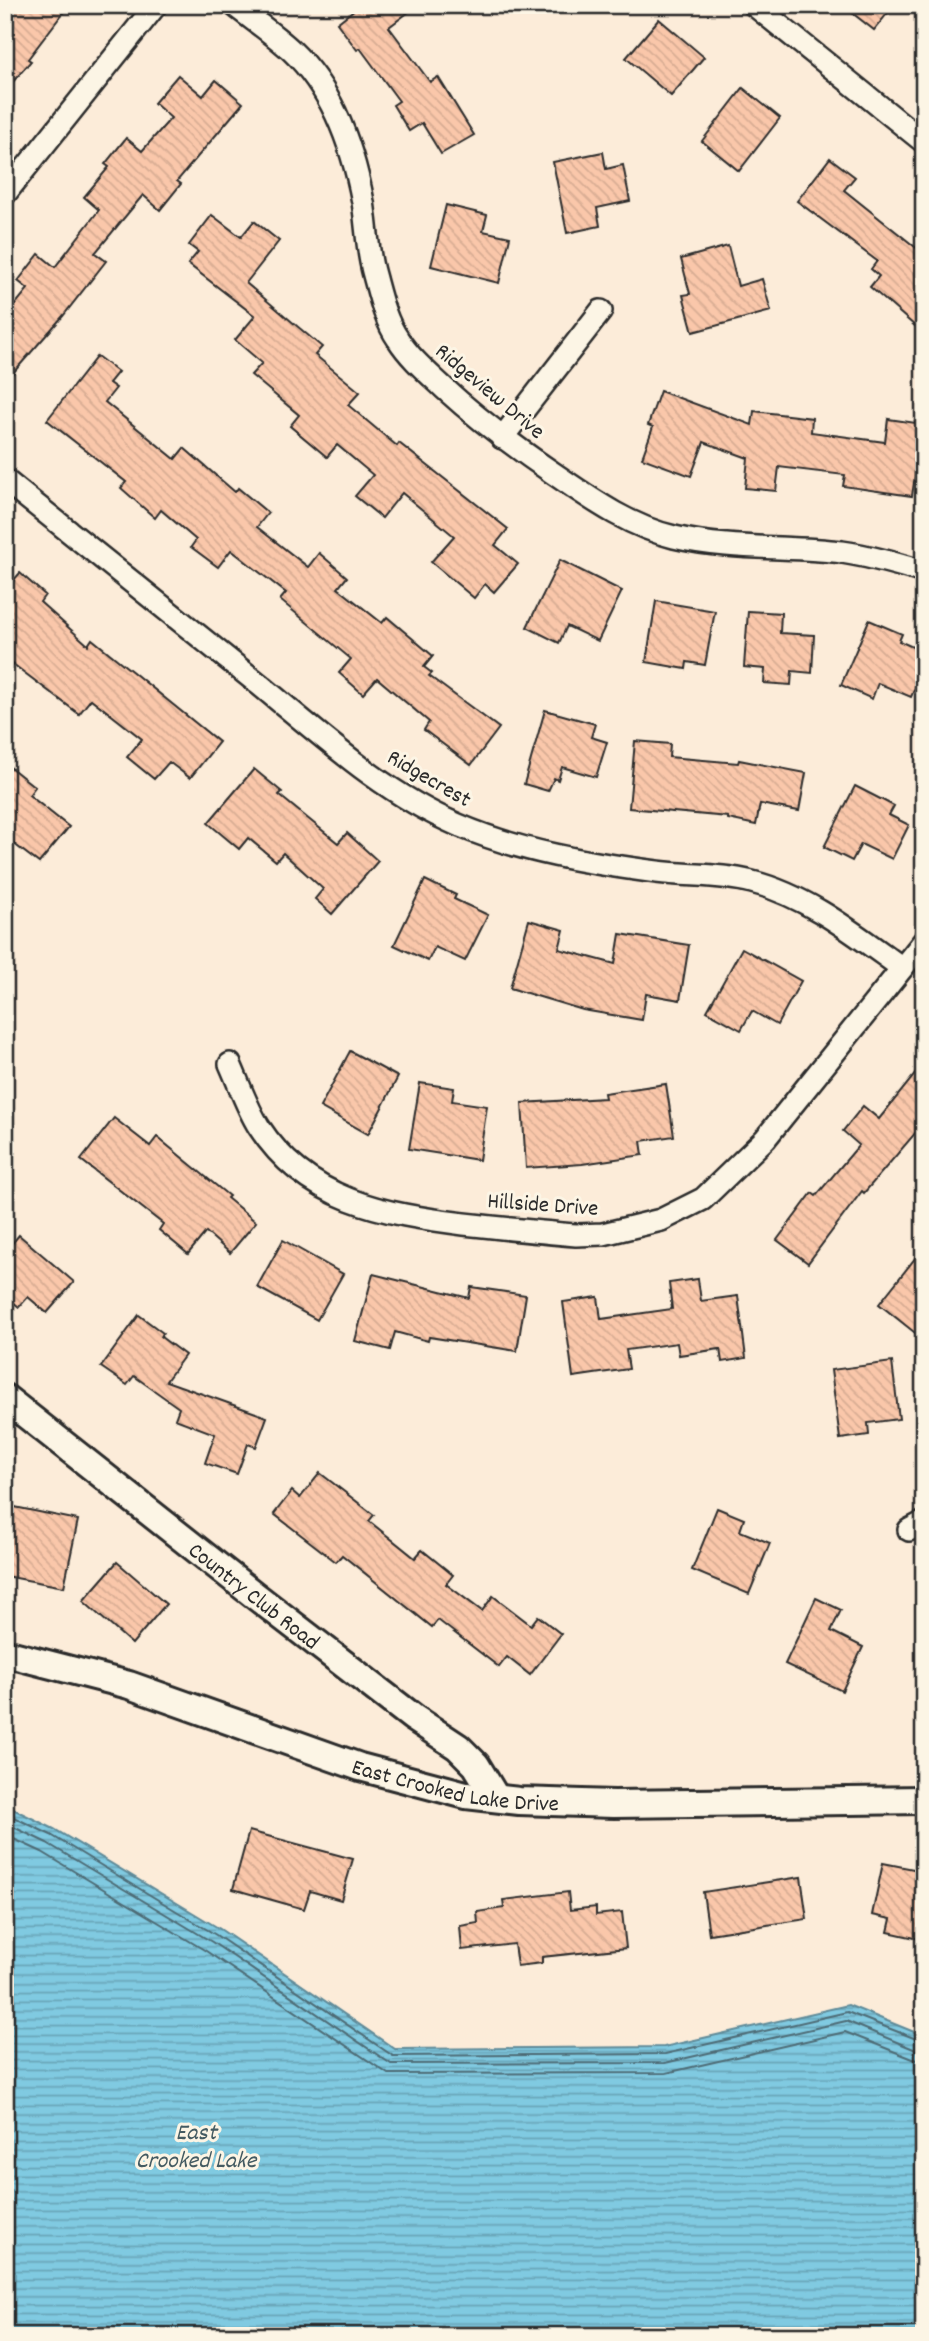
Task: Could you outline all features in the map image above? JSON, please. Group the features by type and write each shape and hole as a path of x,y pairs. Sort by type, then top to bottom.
{"street":[{"path":"5,194 156,5"},
{"name":"Ridgeview Drive","path":"234,5 292,51 316,78 335,112 355,167 363,202 371,264 385,315 396,337 411,357 470,412 502,438 599,505 661,533 733,546 841,552 876,558 924,572"},
{"path":"754,5 924,142"},
{"path":"502,438 601,312"},
{"name":"Ridgecrest","path":"5,480 344,756 412,802 456,824 495,839 549,854 657,872 750,882 784,894 835,921 902,968"},
{"name":"Hillside Drive","path":"230,1063 259,1126 285,1159 311,1180 342,1198 376,1210 411,1217 576,1236 603,1234 660,1220 704,1199 765,1139 924,941"},
{"name":"Country Club Road","path":"5,1398 414,1718 458,1746 476,1765 496,1798"},
{"name":"East Crooked Lake Drive","path":"5,1653 129,1685 360,1767 466,1795 614,1804 924,1800"}],"water":[{"name":"East Crooked Lake","path":"5,1805 54,1829 220,1929 395,2049 664,2047 848,2005 924,2036 924,2336 5,2336"}],"building":[{"path":"5,5 69,5 28,59 31,61 5,91"},
{"path":"360,5 418,5 389,27 430,82 438,77 474,135 441,154 422,123 409,131 393,105 399,101 360,48 357,50 337,23"},
{"path":"842,5 894,5 874,30"},
{"path":"659,19 704,57 671,96 626,58"},
{"path":"178,75 203,96 216,80 243,103 177,181 181,184 160,210 143,195 95,253 106,261 63,316 5,382 5,317 28,289 18,281 39,254 55,267 99,210 84,197 109,167 105,164 126,138 142,151 171,118 154,103"},
{"path":"743,88 780,118 739,171 702,141"},
{"path":"603,152 606,169 623,165 630,201 597,208 600,226 567,233 553,162"},
{"path":"830,158 855,177 844,190 924,254 924,315 915,326 870,287 879,276 871,269 877,261 797,201"},
{"path":"446,205 487,215 483,231 510,237 499,283 431,266"},
{"path":"212,215 241,237 254,221 279,241 246,283 322,347 315,355 360,392 348,405 397,446 399,443 508,529 495,545 518,564 494,592 485,584 474,598 431,562 454,536 402,493 382,518 355,496 373,475 337,445 327,457 290,426 299,415 251,375 262,363 235,340 255,316 188,264 198,252 189,245"},
{"path":"728,246 738,286 762,279 771,311 693,332 683,295 690,294 681,259"},
{"path":"97,356 118,372 109,383 116,388 105,402 175,459 184,448 235,492 238,488 268,513 257,527 308,567 319,553 347,577 338,588 382,623 387,617 433,656 424,667 432,673 429,676 499,728 471,765 424,730 429,722 377,678 363,694 339,673 351,659 280,600 286,593 231,550 218,567 191,547 196,540 161,510 155,518 121,488 126,482 47,420"},
{"path":"660,391 752,425 754,411 812,418 811,432 885,442 888,419 923,424 912,496 843,486 845,475 779,467 776,491 745,488 748,458 704,442 691,476 642,458 653,427 648,425"},
{"path":"560,560 622,591 598,641 567,626 559,643 527,627"},
{"path":"20,573 45,595 40,602 88,645 92,639 219,742 190,778 169,762 154,779 127,757 142,739 91,699 79,714 5,658 5,590"},
{"path":"656,601 715,611 705,665 687,662 686,669 646,662"},
{"path":"748,611 781,613 780,633 814,635 812,673 792,671 791,685 764,683 765,669 744,667"},
{"path":"869,620 902,634 899,641 924,652 924,668 911,697 878,683 872,699 841,685"},
{"path":"545,710 595,724 591,737 607,742 596,777 562,767 558,780 554,778 548,791 524,784"},
{"path":"635,741 670,744 669,757 738,763 739,760 806,773 799,811 760,804 756,825 728,817 629,808"},
{"path":"5,763 35,787 29,795 69,827 39,863 5,837"},
{"path":"254,769 282,792 279,795 338,843 347,833 378,861 332,914 315,899 323,889 283,853 276,861 248,838 239,849 208,823"},
{"path":"855,786 894,806 889,815 909,825 892,859 861,844 852,861 824,847"},
{"path":"425,880 456,895 454,899 488,915 465,961 435,947 428,961 394,945"},
{"path":"529,920 564,930 559,949 615,964 620,934 689,945 680,1000 646,994 642,1020 583,1010 510,988"},
{"path":"742,948 801,981 777,1025 752,1011 741,1030 707,1011"},
{"path":"350,1051 398,1077 368,1134 320,1107"},
{"path":"924,1063 924,1123 864,1193 862,1191 808,1263 777,1240 812,1193 816,1196 859,1145 843,1131 863,1106 879,1119"},
{"path":"420,1083 454,1088 452,1101 487,1106 479,1160 409,1149"},
{"path":"666,1084 674,1136 641,1141 643,1155 582,1164 526,1168 522,1103 605,1098 604,1093"},
{"path":"114,1118 150,1146 157,1137 229,1196 227,1198 256,1222 230,1253 206,1232 188,1254 159,1230 163,1224 81,1160"},
{"path":"19,1235 74,1282 47,1313 28,1297 19,1307 5,1295 5,1252"},
{"path":"283,1240 343,1274 317,1320 257,1287"},
{"path":"924,1247 924,1340 879,1304"},
{"path":"373,1274 469,1298 471,1287 526,1295 517,1351 429,1337 428,1341 395,1332 390,1350 355,1341"},
{"path":"698,1279 701,1301 738,1296 746,1358 722,1362 720,1349 679,1355 677,1343 626,1350 629,1369 573,1377 563,1302 598,1297 601,1319 672,1309 669,1283"},
{"path":"139,1315 163,1333 161,1337 185,1355 166,1381 267,1417 256,1447 248,1444 237,1474 205,1463 215,1434 175,1419 179,1408 134,1376 127,1385 101,1367"},
{"path":"892,1362 899,1419 868,1423 869,1435 840,1439 831,1370"},
{"path":"320,1473 374,1515 369,1521 415,1558 422,1550 453,1575 446,1584 482,1611 493,1596 531,1625 538,1616 561,1634 530,1675 507,1657 499,1667 438,1620 432,1627 342,1555 336,1562 274,1514 292,1491 300,1498"},
{"path":"5,1505 78,1520 64,1587 5,1576"},
{"path":"717,1508 744,1519 740,1531 770,1543 749,1594 692,1570"},
{"path":"117,1562 166,1604 132,1644 83,1601"},
{"path":"816,1598 841,1610 831,1631 863,1647 842,1691 785,1664"},
{"path":"249,1831 353,1859 341,1900 310,1891 304,1909 233,1889"},
{"path":"883,1863 924,1871 924,1940 888,1932 891,1919 872,1915"},
{"path":"801,1877 807,1919 709,1934 703,1892"},
{"path":"568,1892 570,1910 596,1907 596,1915 622,1912 626,1948 542,1957 542,1963 517,1966 514,1944 462,1950 460,1926 478,1923 477,1912 504,1908 503,1900"}]}
